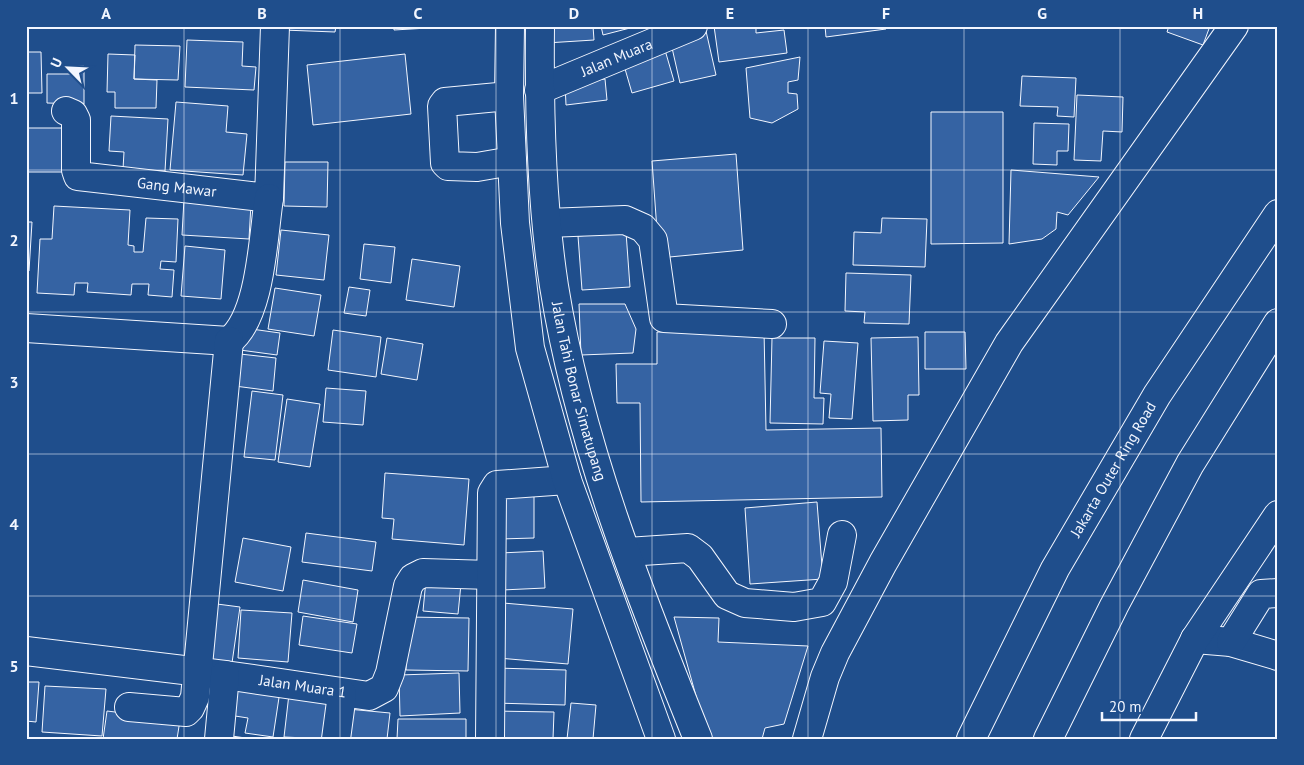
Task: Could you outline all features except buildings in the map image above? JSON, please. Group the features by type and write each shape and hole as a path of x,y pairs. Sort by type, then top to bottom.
{"main road":[{"path":"26,328 229,341 238,334 253,305 269,198 275,26"},
{"path":"510,26 509,96 512,161 517,241 530,348 567,480 661,739"},
{"name":"Jalan Tahi Bonar Simatupang","path":"540,26 540,90 547,223 554,286 568,361 595,465 698,739"},
{"name":"Jalan Muara","path":"540,90 693,26"},
{"path":"807,739 825,677 835,653 883,563 1009,343 1234,26"},
{"path":"509,96 445,102 442,106 445,163 448,166 476,167 512,161"},
{"name":"Gang Mawar","path":"66,111 73,114 76,120 76,170 78,176 269,198"},
{"name":"Jakarta Outer Ring Road","path":"971,739 1055,569 1157,395 1278,214"},
{"path":"547,223 625,220 643,228 653,240 662,315 666,319 772,324"},
{"path":"1048,739 1114,606 1190,464 1278,323"},
{"path":"130,707 188,712 195,697 229,341"},
{"path":"490,739 491,575 494,488 497,485 567,480"},
{"path":"1144,739 1196,639 1278,515"},
{"path":"627,552 688,548 700,557 727,595 745,603 794,607 822,602 833,582 842,535"},
{"name":"Jalan Muara 1","path":"26,651 225,674 342,694 369,696 384,688 390,673 408,586 413,578 423,573 491,575"},
{"path":"1231,642 1261,594 1278,593"},
{"path":"1196,639 1231,642 1278,656"},
{"path":"219,739 225,674"},
{"path":"336,739 342,694"}]}
